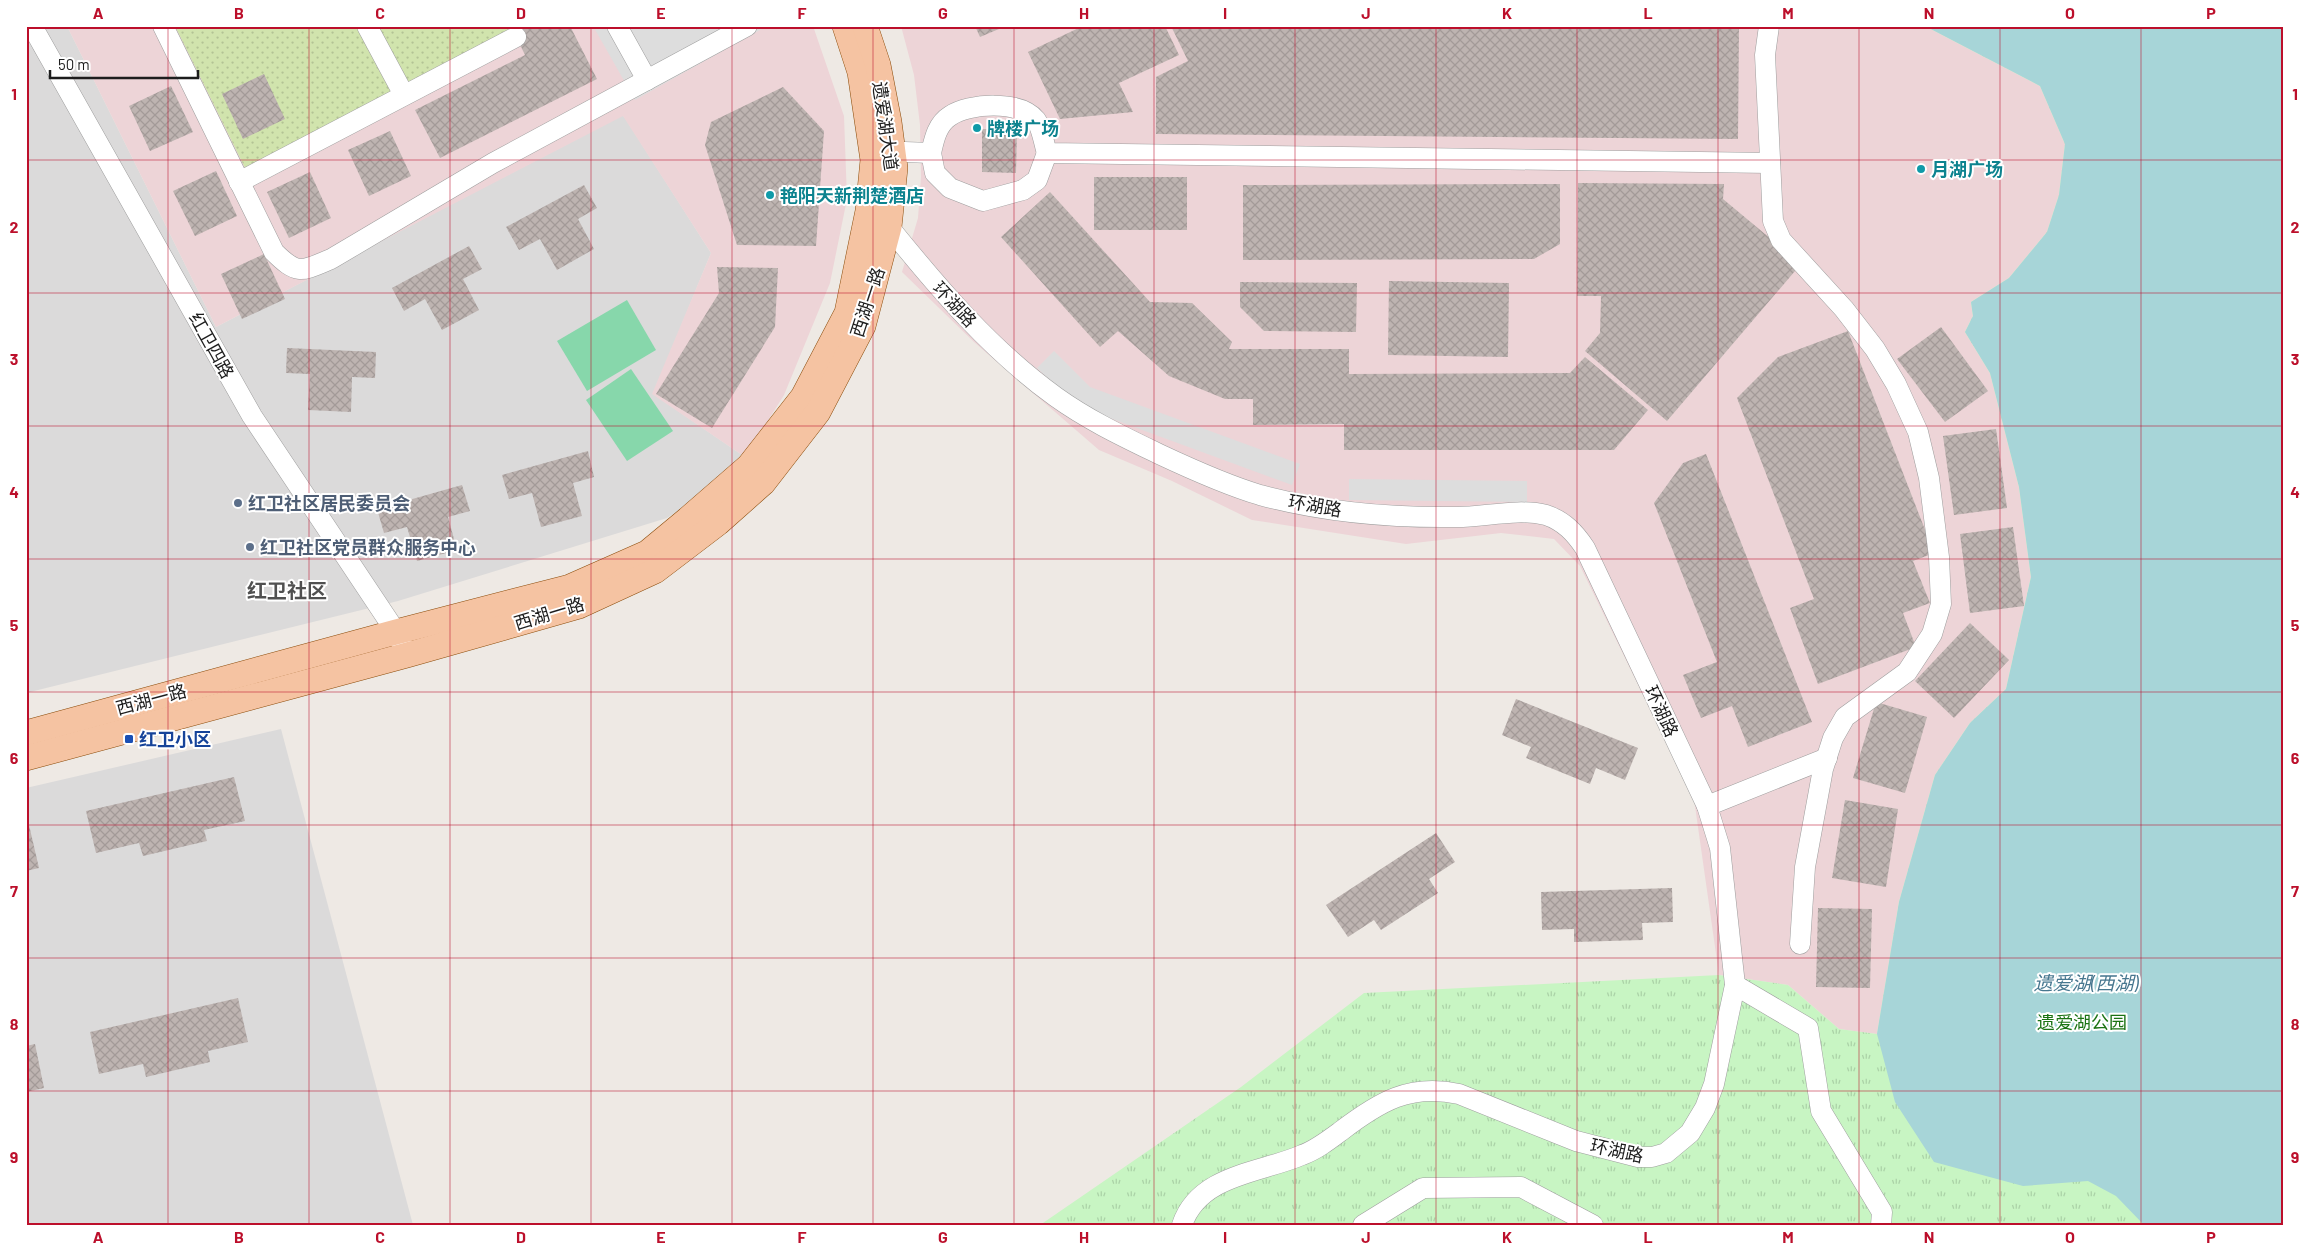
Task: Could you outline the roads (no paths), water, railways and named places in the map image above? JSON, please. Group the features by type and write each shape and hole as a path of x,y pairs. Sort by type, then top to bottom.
{"main road":[{"name":"遗爱湖大道","path":"845,26 882,151 895,168 889,227"},
{"name":"遗爱湖大道","path":"865,26 878,65 882,151 868,211"},
{"name":"西湖一路","path":"26,733 396,632 570,588 647,553 749,466 803,397 847,313 868,211"},
{"name":"西湖一路","path":"26,758 407,655 588,602 655,571 731,512 763,483 818,412 864,326 889,227"}],"street":[{"name":"红卫四路","path":"32,26 252,416 396,632 407,655"},
{"path":"162,26 274,252 288,266 304,270 332,259 493,163 747,26"},
{"path":"367,26 404,96"},
{"path":"618,26 647,80"},
{"path":"1769,26 1765,55 1770,163 1776,230 1781,240 1844,309 1874,348 1896,384 1918,432 1929,478 1939,557 1941,604 1932,634 1907,672 1845,717 1833,738 1827,758 1805,867 1800,944"},
{"path":"239,182 516,37"},
{"path":"987,104 1024,110 1037,121 1047,153 1037,180 1023,190 983,201 950,188 935,173 931,153 936,132 949,116 987,104"},
{"path":"882,151 931,153"},
{"path":"1047,153 1770,163"},
{"name":"环湖路","path":"868,211 889,227 968,319 1026,373 1057,398 1109,430 1182,465 1260,494 1375,515 1457,517 1527,513 1544,515 1558,520 1574,532 1585,548 1707,806 1720,848 1735,985 1714,1084 1705,1108 1690,1133 1666,1153 1652,1157 1619,1154 1576,1141 1459,1094 1441,1090 1421,1091 1393,1098 1372,1107 1320,1146 1303,1155 1219,1183 1200,1197 1185,1216 1182,1225"},
{"path":"1707,806 1827,758"},
{"path":"1735,985 1808,1028 1821,1110 1882,1212 1881,1225"},
{"path":"1363,1225 1423,1188 1521,1187 1594,1225"}],"water":[{"name":"遗爱湖(西湖)","path":"1925,26 2283,26 2283,1225 2144,1225 2116,1196 2088,1181 2023,1186 1934,1162 1895,1102 1877,1034 1899,902 1935,775 1970,723 2006,689 2031,577 2019,487 1990,373 1965,332 1973,316 1971,302 2009,278 2047,232 2059,195 2065,144 2040,86"}],"place":[{"name":"牌楼广场","path":"977,128"},
{"name":"月湖广场","path":"1921,169"},
{"name":"艳阳天新荆楚酒店","path":"770,195"},
{"name":"红卫社区居民委员会","path":"238,503"},
{"name":"红卫社区党员群众服务中心","path":"250,547"},
{"name":"红卫小区","path":"129,739"}],"district":[{"name":"红卫社区","path":"287,590"}],"park label":[{"name":"遗爱湖公园","path":"2082,1022"}]}
